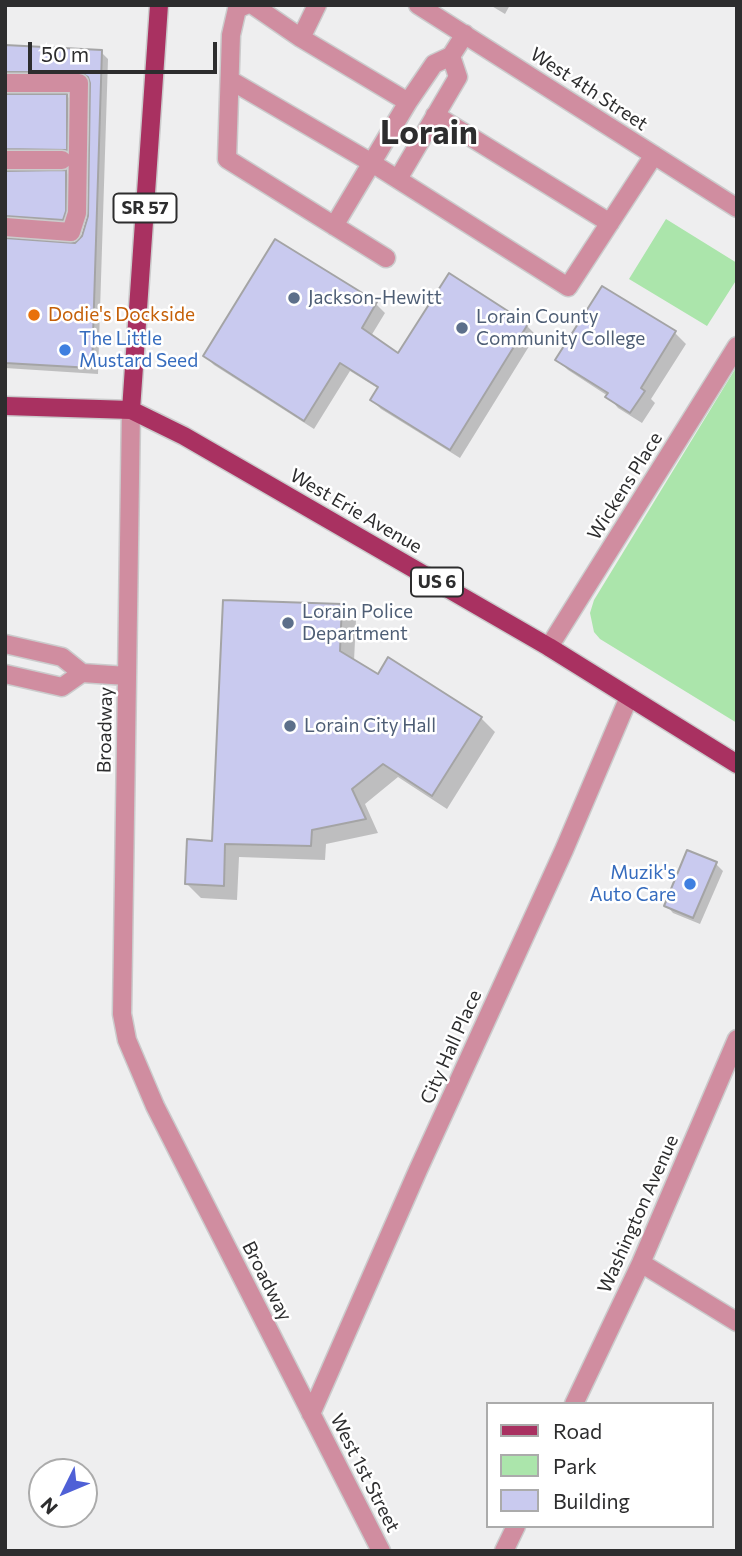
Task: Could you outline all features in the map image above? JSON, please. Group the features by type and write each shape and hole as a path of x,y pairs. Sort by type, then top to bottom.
{"main road":[{"name":"Broadway","path":"131,410 159,5"},
{"name":"US 6","path":"5,406 131,410"},
{"name":"West Erie Avenue","path":"131,410 184,436 550,647 737,764"}],"street":[{"path":"246,5 237,9 231,35 227,159 386,258"},
{"path":"253,5 300,38 408,102"},
{"path":"300,38 317,5"},
{"name":"West 4th Street","path":"418,5 737,208"},
{"path":"334,226 408,102 434,64 451,56 465,34"},
{"path":"398,179 458,77 451,56"},
{"path":"230,80 372,163 568,287 654,155"},
{"path":"5,83 79,83 77,213 71,232 5,228"},
{"path":"435,115 610,223"},
{"path":"5,160 62,160"},
{"name":"Wickens Place","path":"550,647 737,346"},
{"name":"Broadway","path":"131,410 122,1014 127,1040 155,1106 311,1414"},
{"path":"5,644 62,657 82,673 127,676"},
{"path":"5,674 62,687 82,673"},
{"name":"City Hall Place","path":"311,1414 418,1170 564,850 629,697"},
{"name":"Washington Avenue","path":"575,1402 641,1263 737,1039"},
{"path":"641,1263 737,1322"},
{"name":"West 1st Street","path":"311,1414 381,1551"},
{"path":"504,1551 515,1528"}],"green space":[{"path":"666,219 737,263 737,279 707,326 629,279"},
{"path":"737,366 737,723 600,639 594,632 590,613 594,600"}],"building":[{"path":"5,45 102,50 92,368 5,363 5,238 75,243 82,236 88,216 90,83 88,77 80,72 5,72"},
{"path":"5,94 67,94 67,150 5,149"},
{"path":"66,170 66,211 63,220 5,216 5,171"},
{"path":"275,239 377,302 362,328 398,353 449,273 528,324 450,450 370,400 378,387 340,363 304,421 203,356"},
{"path":"602,286 676,331 641,388 645,391 630,413 605,397 608,393 555,360"},
{"path":"223,600 342,604 340,651 378,674 388,657 482,717 432,796 383,764 352,789 366,819 312,830 311,846 225,844 224,886 185,884 187,839 212,841"},
{"name":"Muzik's Auto Care","path":"687,850 717,862 693,918 664,906"}],"place":[{"name":"Jackson-Hewitt","path":"294,298"},
{"name":"Dodie's Dockside","path":"34,315"},
{"name":"Lorain County Community College","path":"462,328"},
{"name":"The Little Mustard Seed","path":"65,350"},
{"name":"Lorain Police Department","path":"288,623"},
{"name":"Lorain City Hall","path":"290,726"},
{"name":"Muzik's Auto Care","path":"690,884"}],"district":[{"name":"Lorain","path":"429,133"}]}
